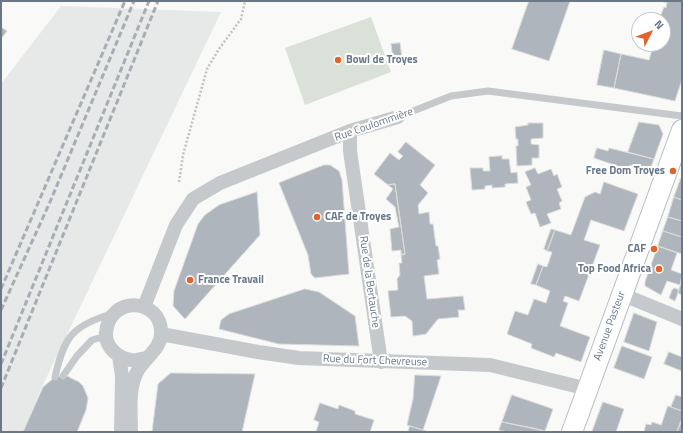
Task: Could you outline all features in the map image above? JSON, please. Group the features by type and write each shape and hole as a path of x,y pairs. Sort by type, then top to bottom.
{"main road":[{"name":"Avenue Pasteur","path":"572,432 682,130"}],"street":[{"name":"Rue Coulommière","path":"144,307 176,225 193,199 220,183 350,131 398,117"},
{"name":"Rue de la Bertauche","path":"350,131 350,151 381,362"},
{"path":"622,294 682,319"},
{"path":"126,432 131,390 136,374 146,358 154,352 159,344 162,334 160,322 154,313 144,307 133,305 122,307 113,314 107,324 106,336 110,348 119,356 132,360 146,358"},
{"name":"Rue du Fort Chevreuse","path":"162,334 299,358 490,365 588,389"},
{"path":"119,356 126,432"}],"lane":[{"name":"Rue Coulommière","path":"398,117 451,96 488,91 682,116"},
{"path":"55,377 61,353 79,327 113,314"},
{"path":"63,376 77,356 92,340 106,336"}],"path":[{"path":"179,182 183,156 207,69 218,49 242,19 246,1"}],"shaded area":[{"path":"61,6 221,12 40,391 23,432 1,432 1,84"},
{"name":"Bowl de Troyes","path":"371,17 391,72 305,105 285,48"}],"building":[{"path":"529,1 570,1 549,61 512,49"},
{"path":"660,1 682,1 682,79 675,101 614,88 621,54 649,60 651,52 671,52 671,12 662,12 664,7 666,8 667,3"},
{"path":"1,27 7,31 1,39"},
{"path":"400,43 402,58 393,59 391,44"},
{"path":"604,50 621,54 614,88 597,85"},
{"path":"639,122 659,125 663,134 654,159 628,152"},
{"path":"528,123 543,123 543,138 531,139 531,144 539,145 539,158 532,158 532,165 517,166 516,146 518,146 518,139 516,139 515,127 528,125"},
{"path":"406,142 435,165 420,185 428,193 418,205 419,214 429,212 430,224 433,224 436,246 438,246 440,259 437,260 439,274 424,276 427,299 463,296 465,310 458,310 459,317 438,319 426,334 413,336 412,321 405,316 391,317 388,291 398,290 397,279 400,275 399,263 402,263 401,254 405,254 395,184 388,185 374,174 390,153 399,160 403,156 398,152"},
{"path":"597,148 608,151 609,148 654,159 649,172 630,165 629,170 594,158"},
{"path":"502,156 502,159 509,159 511,173 517,172 518,183 505,184 505,187 492,188 492,185 485,186 485,189 472,190 470,168 483,168 483,171 490,171 489,157"},
{"path":"324,165 330,165 339,171 342,180 349,274 315,278 311,274 308,255 279,183"},
{"path":"535,168 538,174 551,169 554,176 557,174 562,187 557,189 562,201 559,203 561,209 547,214 551,223 540,227 535,213 531,214 526,202 531,200 526,187 531,185 525,172"},
{"path":"682,178 682,200 674,197"},
{"path":"604,182 638,194 624,231 591,220 584,240 600,245 579,301 565,296 563,301 568,303 560,326 590,337 581,362 556,353 554,357 531,348 532,344 507,334 515,311 528,315 534,299 546,303 550,291 536,285 543,266 547,267 552,252 547,251 555,230 571,235 585,197 595,192 600,194"},
{"path":"395,184 404,255 401,254 401,250 392,251 390,229 399,227 395,207 386,199 393,189 388,185"},
{"path":"257,192 260,235 185,319 173,306 174,291 198,224 205,215 219,205"},
{"path":"674,197 682,200 682,221 668,217"},
{"path":"668,217 682,221 682,237 663,231"},
{"path":"551,229 555,230 547,251 544,249"},
{"path":"663,231 682,237 682,254 658,246"},
{"path":"658,246 677,253 671,270 682,274 680,285 667,281 661,295 645,286 645,282"},
{"path":"538,264 543,266 536,285 531,284"},
{"path":"682,281 682,295 678,293"},
{"path":"675,288 679,290 675,301 669,298 672,290"},
{"path":"305,289 319,292 355,316 359,346 279,344 219,329 221,320 229,314"},
{"path":"634,313 657,322 649,351 624,342"},
{"path":"622,346 652,357 644,379 614,368"},
{"path":"669,352 682,357 682,371 664,364"},
{"path":"171,373 255,374 242,432 152,432 158,384"},
{"path":"415,375 441,376 423,430 407,425 413,399"},
{"path":"67,376 79,382 83,386 88,398 86,410 77,432 23,432 43,387 55,377"},
{"path":"512,395 553,409 545,431 502,422"},
{"path":"676,395 682,397 682,411 671,407"},
{"path":"603,402 624,409 616,432 592,432"},
{"path":"320,403 338,409 339,405 355,411 355,414 374,420 370,432 316,432 319,422 314,420"},
{"path":"668,406 682,411 682,420 677,432 644,432 646,424 651,425 652,422 661,425"},
{"path":"681,421 682,432 677,432"},
{"path":"502,422 545,431 507,432 499,430"},
{"path":"410,426 423,430 429,432 408,432"}],"railway":[{"path":"1,289 125,1"},
{"path":"1,310 50,202 134,1"},
{"path":"1,364 149,1"},
{"path":"1,388 158,1"}],"place":[{"name":"Bowl de Troyes","path":"338,60"},
{"name":"Free Dom Troyes","path":"673,171"},
{"name":"CAF de Troyes","path":"317,217"},
{"name":"CAF","path":"654,249"},
{"name":"Top Food Africa","path":"659,269"},
{"name":"France Travail","path":"190,280"}]}
